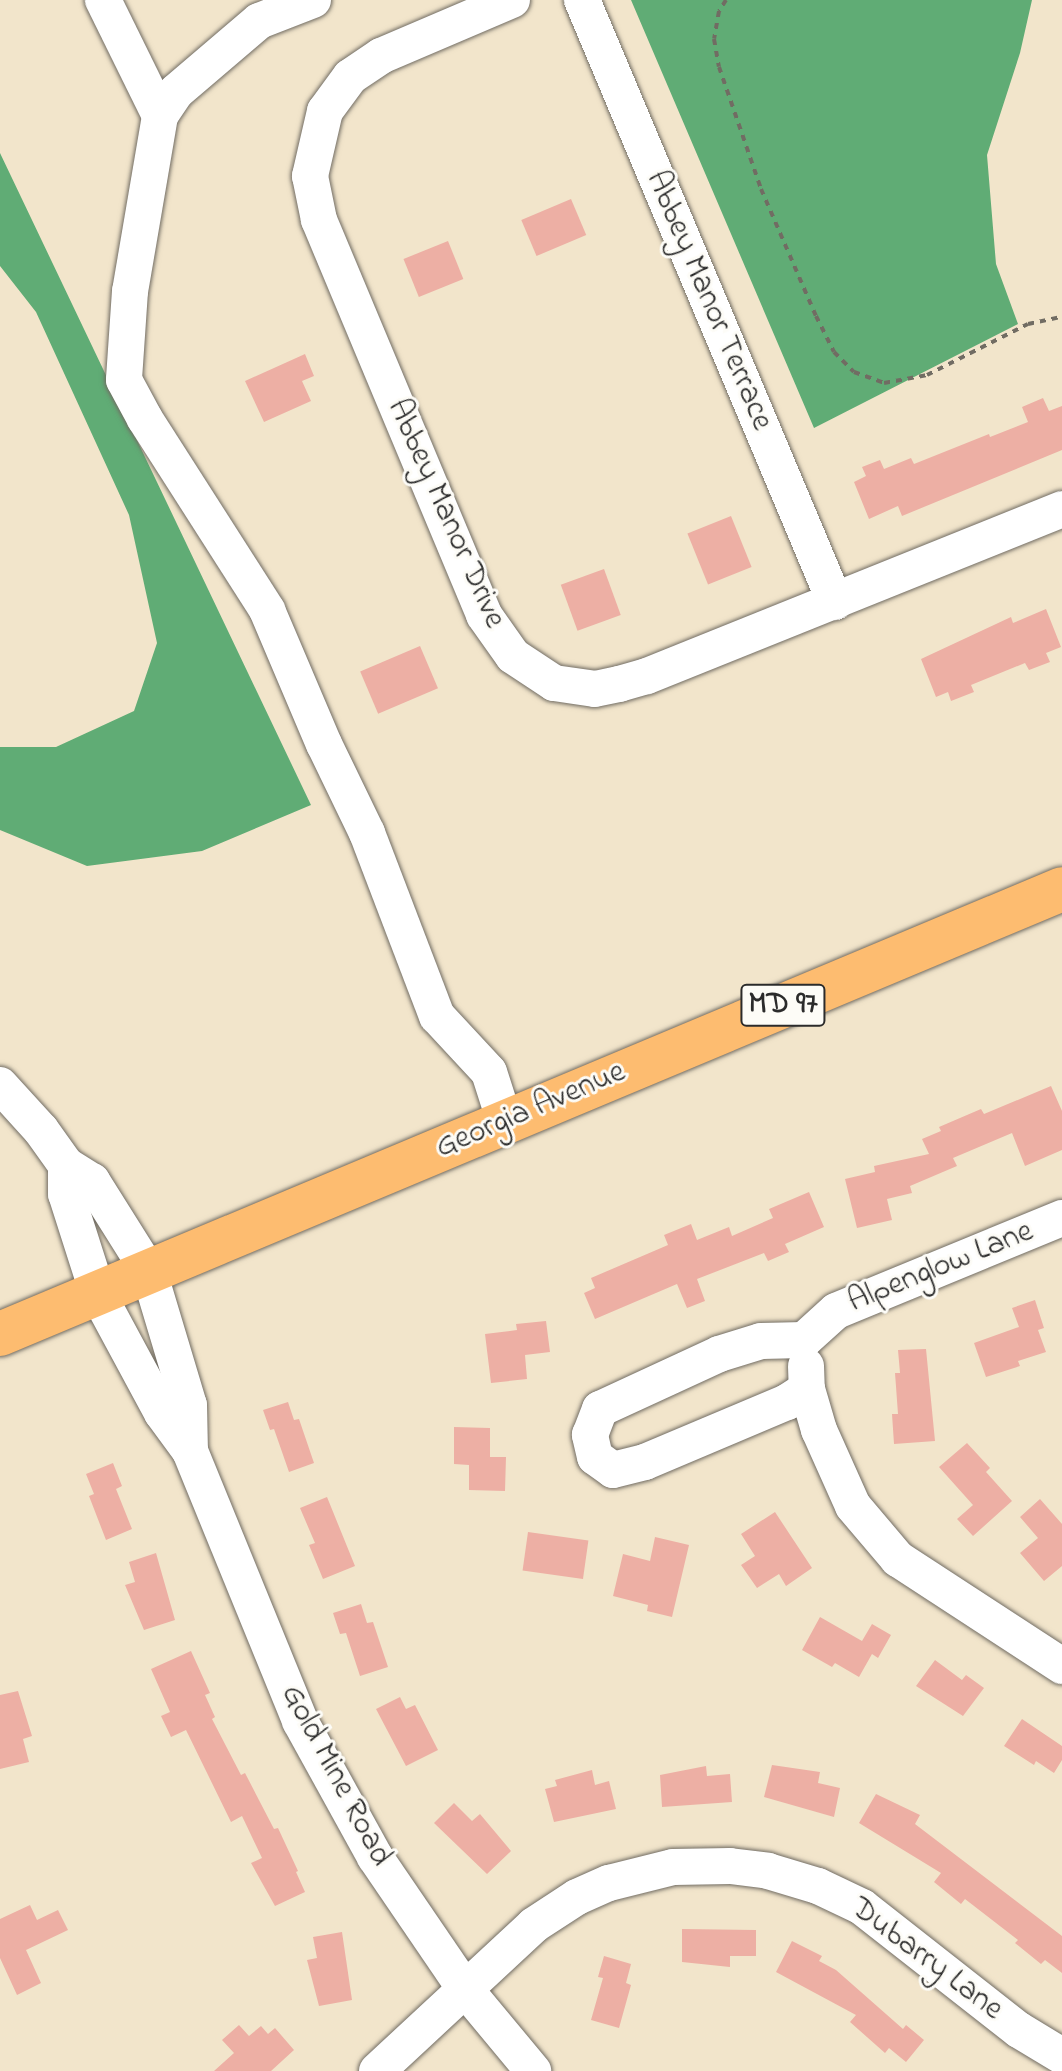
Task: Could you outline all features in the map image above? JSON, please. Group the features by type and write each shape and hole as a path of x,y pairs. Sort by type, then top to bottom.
{"main road":[{"name":"Georgia Avenue","path":"0,1334 1062,889"}],"street":[{"path":"103,0 160,116"},
{"path":"313,0 262,10 176,92 160,116 130,291 124,380 145,419 267,610 324,744 367,833 437,1016 489,1072 505,1122"},
{"name":"Abbey Manor Drive","path":"512,0 381,56 350,77 325,111 310,176 319,220 484,615 513,656 554,683 595,689 647,676 1062,509"},
{"name":"Abbey Manor Terrace","path":"582,0 835,602"},
{"name":"Gold Mine Road","path":"0,1085 41,1130 66,1165 92,1181 149,1272 189,1405 190,1451"},
{"name":"Gold Mine Road","path":"66,1165 66,1194 98,1294 162,1413 190,1451 300,1721 375,1857 465,1989 533,2071"},
{"name":"Alpenglow Lane","path":"804,1340 836,1311 1062,1218"},
{"path":"807,1389 787,1402 645,1462 613,1470 595,1457 590,1435 600,1409 719,1354 761,1341 804,1340 807,1389 819,1430 853,1506 898,1559 1062,1666"},
{"name":"Dubarry Lane","path":"377,2071 534,1925 577,1897 609,1883 673,1867 730,1866 768,1871 818,1886 862,1907 1019,2030 1062,2056"}],"path":[{"path":"726,0 719,11 714,39 719,67 761,189 816,316 834,352 854,372 884,383 927,375 1028,324 1062,317"}],"green space":[{"path":"631,0 1032,0 1020,53 987,155 996,264 1018,324 814,428"},
{"path":"0,153 311,805 202,851 87,866 0,830 0,747 56,747 134,711 157,643 129,515 36,312 0,266"}],"building":[{"path":"571,199 586,235 537,256 521,220"},
{"path":"448,241 463,279 419,297 403,259"},
{"path":"305,354 314,376 302,381 311,401 264,422 245,381"},
{"path":"1043,398 1049,411 1062,406 1062,450 902,516 898,506 869,519 854,482 866,476 862,467 880,460 884,469 911,458 914,464 989,434 990,437 1028,422 1022,407"},
{"path":"731,516 752,567 708,585 687,534"},
{"path":"604,569 621,615 578,631 561,585"},
{"path":"1046,609 1061,647 1046,653 1050,662 1029,670 1025,663 971,685 974,692 951,701 948,692 936,697 921,659 1011,617 1013,623"},
{"path":"420,646 438,688 378,714 360,671"},
{"path":"1051,1086 1062,1111 1062,1150 1025,1166 1012,1133 953,1158 957,1166 910,1186 912,1193 887,1199 892,1220 857,1228 845,1179 875,1172 874,1166 929,1154 922,1139 941,1131 939,1127 981,1109 984,1114"},
{"path":"809,1192 824,1227 785,1244 789,1252 768,1261 764,1253 697,1279 705,1301 687,1308 677,1284 595,1319 584,1293 595,1288 591,1278 668,1245 664,1235 691,1224 697,1240 729,1227 732,1236 773,1218 769,1209"},
{"path":"1035,1300 1044,1328 1038,1330 1046,1352 1018,1361 1020,1366 986,1377 974,1343 1019,1327 1012,1308"},
{"path":"546,1321 550,1352 525,1355 527,1379 491,1383 485,1334 517,1330 516,1324"},
{"path":"926,1349 935,1441 894,1444 892,1414 898,1414 895,1373 900,1373 898,1350"},
{"path":"288,1402 294,1420 299,1419 314,1463 289,1472 274,1429 270,1430 263,1410"},
{"path":"454,1427 490,1428 490,1457 506,1457 505,1491 469,1490 469,1465 454,1464"},
{"path":"967,1443 990,1468 986,1472 1012,1501 973,1536 957,1519 973,1505 939,1467"},
{"path":"113,1463 122,1486 116,1489 132,1529 106,1540 89,1496 94,1494 86,1474"},
{"path":"327,1497 355,1566 323,1579 309,1545 315,1543 300,1508"},
{"path":"1040,1499 1062,1524 1062,1566 1044,1581 1020,1553 1038,1538 1020,1517"},
{"path":"775,1512 812,1568 786,1586 779,1574 757,1588 741,1565 755,1556 741,1534"},
{"path":"528,1532 588,1540 583,1579 523,1571"},
{"path":"655,1537 689,1545 672,1617 647,1611 648,1605 613,1596 623,1554 650,1561"},
{"path":"156,1553 175,1620 144,1630 125,1585 135,1582 129,1562"},
{"path":"361,1604 367,1623 373,1622 388,1667 360,1676 346,1633 340,1634 333,1613"},
{"path":"820,1617 862,1641 872,1624 891,1635 878,1658 872,1654 859,1677 835,1663 832,1667 802,1650"},
{"path":"191,1651 210,1693 205,1695 215,1717 212,1719 241,1775 245,1773 274,1829 278,1828 305,1892 275,1906 251,1863 262,1858 242,1816 231,1822 186,1730 171,1737 161,1716 170,1712 151,1669"},
{"path":"935,1660 962,1680 966,1675 984,1688 963,1716 916,1686"},
{"path":"18,1691 32,1736 23,1739 29,1762 0,1769 0,1695"},
{"path":"400,1697 406,1709 415,1705 438,1750 406,1766 376,1709"},
{"path":"1022,1719 1062,1746 1062,1760 1054,1773 1036,1761 1034,1765 1004,1746"},
{"path":"772,1765 820,1772 818,1783 840,1788 834,1817 764,1797"},
{"path":"706,1766 707,1776 730,1774 732,1802 662,1807 660,1775"},
{"path":"592,1770 595,1785 609,1781 616,1809 554,1822 545,1789 557,1786 555,1780"},
{"path":"876,1794 920,1815 915,1824 1062,1936 1062,1973 1045,1960 1041,1964 1015,1943 1018,1940 965,1899 961,1904 934,1882 941,1873 859,1823"},
{"path":"454,1803 472,1821 480,1814 511,1851 487,1874 434,1823"},
{"path":"30,1905 37,1920 58,1910 68,1930 26,1950 41,1983 17,1995 0,1958 0,1919"},
{"path":"682,1929 756,1930 756,1956 730,1956 730,1967 682,1962"},
{"path":"342,1932 352,2000 319,2006 307,1960 317,1958 313,1937"},
{"path":"792,1941 822,1956 819,1961 836,1970 903,2029 906,2025 924,2040 906,2062 889,2048 885,2053 850,2022 856,2015 776,1972"},
{"path":"604,1956 631,1964 626,1983 631,1985 619,2028 591,2020 603,1978 598,1977"},
{"path":"239,2025 249,2036 261,2026 268,2034 275,2028 294,2050 271,2071 214,2071 234,2053 222,2040"}]}
